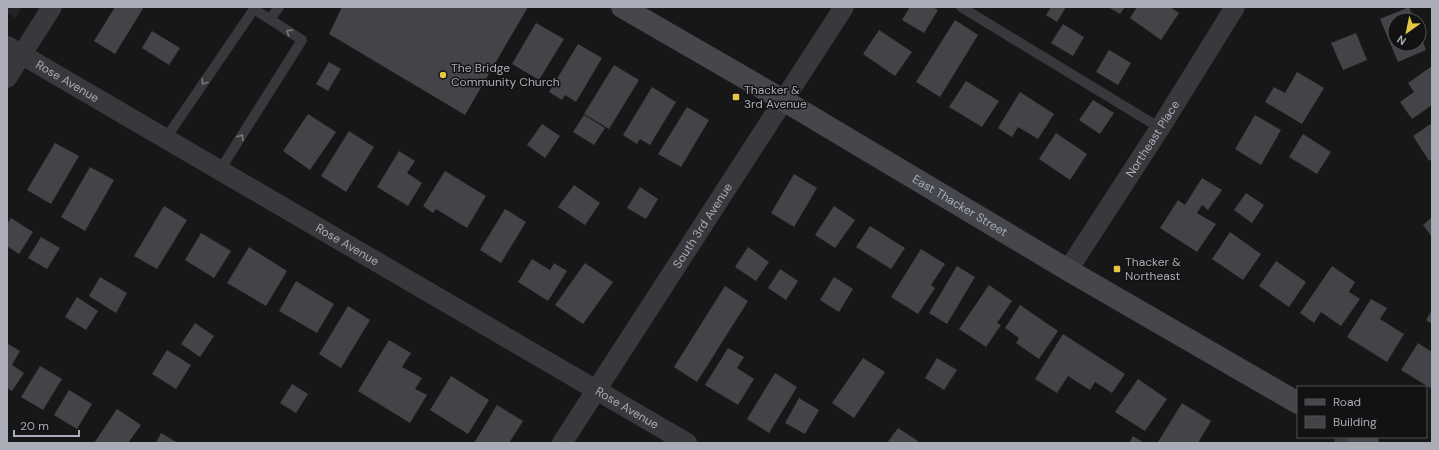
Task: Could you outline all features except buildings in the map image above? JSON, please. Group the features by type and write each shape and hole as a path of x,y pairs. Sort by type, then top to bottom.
{"street":[{"path":"7,78 14,50 52,7"},
{"name":"East Thacker Street","path":"622,7 783,100 1068,270 1297,402"},
{"name":"South 3rd Avenue","path":"562,443 844,7"},
{"name":"Northeast Place","path":"1068,270 1160,128 1235,7"},
{"name":"Rose Avenue","path":"14,50 687,443"}],"lane":[{"path":"270,19 279,7"},
{"path":"961,7 1160,128"},
{"path":"166,138 254,9 302,40 220,170"}],"shaded area":[{"path":"7,7 22,7 15,18 7,13"}],"place":[{"name":"The Bridge Community Church","path":"443,75"},
{"name":"Thacker & 3rd Avenue","path":"736,97"},
{"name":"Thacker & Northeast","path":"1117,269"}]}
